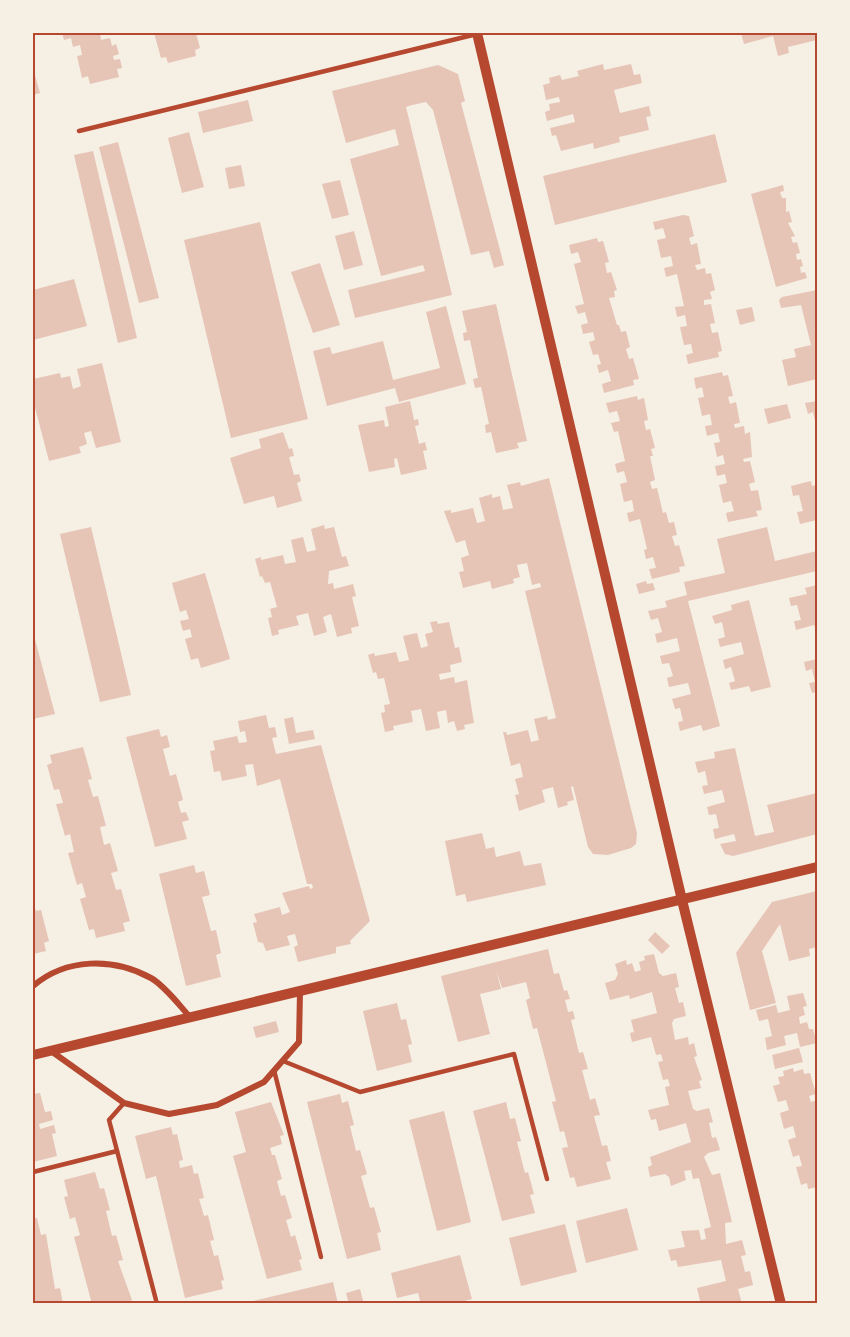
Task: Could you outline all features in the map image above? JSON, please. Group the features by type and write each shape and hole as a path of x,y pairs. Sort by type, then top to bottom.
{"street":[{"path":"477,34 682,900 781,1304"},
{"path":"33,1056 817,867"},
{"path":"33,986 47,974 78,964 112,963 152,978 191,1018"},
{"path":"51,1051 124,1103 169,1114 217,1105 264,1082 299,1042 300,992"}],"lane":[{"path":"78,131 477,34"},
{"path":"283,1060 360,1092 514,1054 547,1179"},
{"path":"274,1070 321,1257"},
{"path":"124,1103 109,1120 157,1304"},
{"path":"33,1172 117,1151"}],"building":[{"path":"62,33 100,33 101,40 110,38 112,46 116,44 119,54 113,56 114,60 120,59 122,68 117,69 119,77 90,84 88,76 82,78 77,56 82,55 80,45 73,47 71,38 64,40"},
{"path":"154,33 196,33 200,48 195,50 196,56 168,63 166,57 161,58"},
{"path":"741,33 817,33 817,40 788,47 789,53 778,56 773,36 744,44"},
{"path":"603,64 604,70 631,64 634,75 640,74 642,83 614,90 620,113 649,106 651,116 646,117 649,130 619,137 620,142 594,149 593,143 561,151 556,135 552,136 550,128 575,122 573,114 547,121 545,112 550,110 549,104 560,102 559,97 546,100 543,85 550,83 549,78 560,75 562,80 579,76 577,71"},
{"path":"438,65 458,74 465,101 461,103 504,265 494,268 489,251 471,255 433,110 426,102 406,107 452,295 355,318 348,290 425,271 423,265 381,276 350,159 399,145 395,129 346,143 332,91"},
{"path":"33,68 40,93 33,95"},
{"path":"248,100 253,121 203,133 198,112"},
{"path":"189,132 204,187 182,193 168,138"},
{"path":"715,134 727,182 555,225 543,176"},
{"path":"118,142 159,298 139,303 99,147"},
{"path":"93,151 137,338 118,343 74,155"},
{"path":"241,165 245,186 229,189 225,168"},
{"path":"340,180 349,215 332,219 322,184"},
{"path":"783,185 784,191 780,192 782,198 786,198 786,212 789,211 792,222 788,223 795,236 791,237 793,243 797,242 800,253 796,254 797,260 801,259 803,266 800,267 801,273 805,272 807,278 776,287 751,194"},
{"path":"683,215 689,216 694,236 689,238 691,245 697,243 701,264 695,265 697,270 705,268 706,274 711,273 715,290 710,292 712,299 704,300 704,305 711,304 715,323 710,324 712,333 718,332 722,351 718,352 719,357 688,364 686,355 693,353 691,344 684,345 680,327 687,326 685,315 677,317 675,307 684,306 677,274 666,277 664,268 673,266 671,256 661,258 657,240 666,238 663,228 655,230 653,222"},
{"path":"260,222 308,419 231,438 184,240"},
{"path":"354,231 363,265 344,270 335,236"},
{"path":"597,238 598,242 603,241 609,262 605,263 607,273 611,272 617,290 614,291 615,297 609,298 617,325 621,332 626,331 630,347 626,349 629,359 633,358 639,379 633,380 634,385 604,393 602,384 611,381 608,370 599,373 597,365 601,364 598,354 593,355 589,342 595,340 593,332 583,334 581,325 588,323 585,312 578,314 575,306 584,304 574,264 581,262 578,252 571,254 569,245"},
{"path":"320,263 340,325 313,333 291,272"},
{"path":"74,279 87,326 33,340 33,290"},
{"path":"817,290 817,379 788,386 782,360 796,357 794,349 811,345 801,305 781,308 779,300 782,297"},
{"path":"496,304 527,441 517,443 519,448 496,453 491,432 486,433 485,425 489,424 481,387 475,388 473,379 478,378 470,340 464,341 463,333 467,332 462,311"},
{"path":"446,306 466,384 399,402 395,388 327,406 313,351 330,347 332,354 383,341 393,380 440,368 426,312"},
{"path":"752,307 755,321 740,325 736,310"},
{"path":"102,363 121,442 96,448 91,431 84,433 87,444 79,447 81,453 49,461 33,400 33,379 60,373 61,378 70,376 73,389 81,386 77,369"},
{"path":"722,372 723,376 728,375 733,396 728,397 730,404 736,402 740,423 734,424 735,428 744,426 745,434 750,432 752,457 743,459 744,462 750,461 755,482 749,484 751,491 758,490 762,510 756,511 758,516 728,522 726,513 734,511 731,501 723,503 719,485 727,483 725,474 717,476 715,466 725,464 723,455 717,457 714,443 720,442 718,433 707,436 705,426 712,425 710,414 702,416 698,398 704,397 702,387 696,389 694,378"},
{"path":"637,396 638,400 644,398 648,420 644,421 646,430 650,429 655,448 651,449 653,456 650,456 655,480 650,482 652,489 657,488 663,513 666,512 669,523 674,522 677,535 672,536 675,546 679,545 685,566 679,567 680,572 652,579 649,569 656,568 653,557 646,559 644,550 647,549 640,519 629,522 627,513 634,511 632,500 624,502 620,484 627,482 624,471 617,473 615,464 625,461 618,431 614,432 611,423 620,421 617,411 609,413 606,403"},
{"path":"410,401 414,420 418,419 419,425 415,426 419,444 425,442 427,450 423,451 427,469 401,475 397,458 394,459 395,467 369,472 358,425 384,420 385,427 389,426 385,407"},
{"path":"817,401 816,425 813,412 808,414 805,403"},
{"path":"787,404 791,418 768,424 764,409"},
{"path":"283,432 289,449 292,448 294,456 289,457 294,475 299,474 301,481 297,483 302,501 277,508 274,496 244,504 230,458 261,448 259,439"},
{"path":"549,478 637,833 636,844 631,848 608,855 593,854 588,847 573,786 571,787 574,800 567,802 568,805 558,808 553,787 542,790 545,802 519,811 515,795 519,794 515,779 523,777 520,763 511,766 503,732 507,735 528,730 531,742 539,740 534,719 547,716 548,720 556,718 525,591 541,587 540,583 532,585 527,563 517,565 520,577 513,579 514,583 492,589 490,581 463,588 459,572 464,571 461,558 469,555 465,540 456,543 444,511 451,510 451,513 473,508 477,523 485,521 479,498 492,494 492,498 500,496 503,510 513,508 507,485 520,482 521,486"},
{"path":"811,481 812,486 817,485 817,520 800,524 797,512 803,511 799,495 793,496 791,486"},
{"path":"324,525 325,529 334,527 342,557 346,556 349,566 329,571 328,584 333,583 334,589 353,584 356,596 352,597 359,626 351,628 352,633 337,637 331,614 323,617 327,632 314,636 308,613 296,616 299,625 278,630 279,634 272,636 268,618 272,617 270,609 277,607 270,582 265,583 262,576 260,577 255,559 261,557 261,560 283,555 285,564 296,562 291,540 303,537 307,552 316,550 311,529"},
{"path":"91,527 131,695 100,702 60,534"},
{"path":"767,527 775,561 817,551 817,571 688,601 720,726 703,731 701,725 680,731 678,722 683,721 680,708 675,709 672,699 691,694 688,683 669,687 667,678 673,676 669,663 662,664 660,656 680,651 677,638 657,643 655,634 662,632 658,618 651,620 648,611 667,607 665,601 687,595 684,582 725,573 717,539"},
{"path":"205,573 230,659 201,668 198,658 191,660 185,639 192,637 190,629 183,631 180,621 189,619 186,610 180,612 172,583"},
{"path":"646,581 647,584 653,583 655,590 639,594 636,584"},
{"path":"817,585 817,632 814,625 796,630 794,621 801,620 797,605 791,606 789,598 807,594 805,588"},
{"path":"749,600 771,687 751,692 749,686 731,690 729,683 735,681 731,667 725,669 723,660 744,654 741,642 720,647 718,639 725,637 722,622 715,624 712,616 732,610 731,605"},
{"path":"437,621 438,624 449,622 455,648 459,647 462,662 450,665 451,672 439,674 440,680 454,677 455,683 467,680 474,723 464,725 465,729 457,731 454,721 448,723 446,710 437,712 440,728 426,731 421,709 411,711 413,722 393,726 394,730 385,732 381,713 385,712 384,705 390,704 384,678 378,679 376,672 373,673 368,655 396,652 399,662 409,660 403,636 417,633 421,648 428,646 425,634 433,632 430,622"},
{"path":"33,632 55,714 33,719"},
{"path":"817,659 817,692 812,693 809,683 815,682 812,669 806,671 804,662"},
{"path":"266,715 269,728 275,727 277,737 272,738 276,754 321,745 370,921 350,941 351,944 336,947 336,953 298,962 294,947 298,945 295,934 287,936 290,945 266,951 263,943 258,942 253,923 257,922 254,914 280,907 282,915 290,912 282,893 309,886 310,889 313,888 312,884 307,884 280,779 257,786 253,764 245,765 247,776 222,781 220,771 214,772 210,751 215,750 213,741 237,736 239,743 247,742 245,731 240,732 238,721"},
{"path":"293,717 296,733 313,730 315,739 289,744 284,719"},
{"path":"159,729 161,737 167,735 170,747 163,749 170,776 176,774 183,800 178,802 181,813 186,812 189,820 182,822 187,839 155,847 126,737"},
{"path":"83,747 92,779 88,780 93,797 98,796 106,826 100,827 104,845 110,843 118,871 111,873 116,890 121,889 130,921 123,923 125,931 96,938 94,929 89,930 80,899 86,897 82,883 77,885 68,853 74,852 70,834 65,836 56,804 63,803 59,789 54,790 47,765 52,763 50,755"},
{"path":"735,748 755,836 774,832 767,805 817,793 817,834 733,856 725,854 720,844 736,841 734,834 715,839 713,829 719,828 716,814 709,815 707,807 725,802 722,790 704,794 702,786 708,785 705,771 698,773 695,762 715,758 714,752"},
{"path":"482,833 486,849 494,847 496,857 520,851 524,866 541,863 546,885 467,902 465,894 456,896 445,841"},
{"path":"194,865 196,873 204,871 210,895 202,897 211,931 216,930 221,953 216,955 221,977 186,986 159,874"},
{"path":"817,891 817,947 809,949 810,956 789,961 780,924 762,951 776,1003 750,1010 736,953 772,902"},
{"path":"33,903 36,911 41,910 49,941 44,943 46,951 33,954"},
{"path":"655,932 670,946 662,954 648,940"},
{"path":"548,949 554,974 559,973 564,991 567,990 570,999 565,1000 568,1012 573,1011 575,1019 571,1020 579,1053 583,1052 588,1069 582,1070 590,1100 595,1098 600,1115 594,1116 602,1146 607,1145 611,1161 606,1162 611,1179 577,1187 574,1177 570,1178 562,1148 568,1147 564,1131 560,1132 552,1102 556,1101 537,1028 533,1029 526,1000 530,998 526,982 502,988 496,970 501,989 480,994 490,1034 458,1042 441,976"},
{"path":"654,954 659,973 663,976 676,973 679,987 675,988 679,1003 683,1002 686,1016 674,1019 672,1023 675,1040 688,1037 689,1045 694,1043 697,1056 694,1057 702,1080 699,1081 701,1088 688,1091 693,1109 697,1111 709,1108 713,1122 709,1123 712,1138 716,1137 720,1150 708,1153 704,1157 712,1175 720,1173 732,1222 725,1223 726,1244 742,1240 746,1255 741,1256 745,1272 750,1271 753,1285 738,1289 742,1304 693,1304 700,1301 697,1288 726,1281 721,1260 678,1267 676,1260 671,1261 668,1250 685,1247 681,1231 699,1230 701,1240 706,1239 704,1229 711,1227 699,1178 693,1179 691,1170 684,1171 686,1180 671,1186 669,1177 665,1174 650,1177 648,1167 652,1165 650,1157 691,1142 686,1123 659,1131 656,1119 651,1120 648,1110 669,1105 665,1087 670,1086 668,1079 663,1080 658,1062 663,1061 661,1054 656,1055 651,1037 632,1042 630,1033 634,1032 631,1020 657,1013 652,992 630,999 629,995 610,1000 605,983 615,980 618,974 615,964 626,960 627,965 632,963 635,972 641,970 639,962 645,960 644,956"},
{"path":"803,993 807,1006 803,1007 805,1015 799,1017 800,1024 807,1022 809,1029 813,1029 817,1043 800,1047 797,1033 784,1036 786,1045 767,1050 765,1038 772,1036 768,1019 759,1021 756,1010 776,1005 778,1013 790,1010 787,996"},
{"path":"397,1003 401,1020 406,1019 412,1044 408,1045 412,1062 377,1071 363,1011"},
{"path":"276,1021 279,1032 256,1038 253,1027"},
{"path":"799,1048 803,1062 775,1069 772,1055"},
{"path":"793,1068 794,1072 803,1069 804,1074 810,1073 816,1094 809,1096 811,1102 817,1100 817,1187 808,1189 807,1183 801,1185 796,1167 802,1166 799,1155 793,1157 788,1140 796,1137 793,1126 784,1129 780,1113 789,1110 786,1100 778,1102 773,1086 780,1084 778,1077 784,1076 783,1071"},
{"path":"40,1093 45,1112 51,1111 53,1120 39,1124 40,1129 54,1125 56,1133 52,1134 57,1156 33,1162 33,1094"},
{"path":"340,1094 342,1103 348,1101 354,1125 350,1126 356,1151 360,1150 367,1174 361,1176 370,1208 374,1207 381,1232 377,1233 381,1250 347,1259 307,1102"},
{"path":"271,1102 284,1135 280,1136 282,1144 270,1148 272,1155 275,1155 282,1179 277,1181 281,1196 285,1195 292,1218 286,1220 291,1237 295,1235 302,1259 299,1260 302,1270 267,1279 233,1156 246,1152 235,1112"},
{"path":"506,1102 510,1119 515,1118 521,1141 517,1142 525,1173 528,1172 534,1194 530,1195 535,1213 502,1221 473,1111"},
{"path":"444,1111 471,1222 437,1231 409,1120"},
{"path":"171,1127 173,1135 177,1134 183,1160 179,1161 180,1168 192,1165 194,1174 198,1173 204,1198 199,1199 204,1216 208,1215 214,1240 210,1241 214,1256 218,1255 224,1280 221,1281 223,1289 185,1298 156,1176 146,1179 135,1136"},
{"path":"95,1172 100,1189 104,1188 110,1210 106,1211 112,1236 116,1235 123,1260 118,1261 132,1300 127,1304 92,1304 74,1237 80,1235 75,1217 70,1219 64,1197 68,1196 64,1180"},
{"path":"627,1208 638,1250 586,1263 576,1221"},
{"path":"37,1218 41,1235 46,1234 55,1289 60,1288 63,1304 33,1304 33,1219"},
{"path":"565,1224 577,1272 521,1286 509,1238"},
{"path":"460,1255 472,1299 453,1304 421,1304 418,1293 397,1298 391,1273"},
{"path":"333,1282 338,1304 245,1304 245,1303"},
{"path":"360,1289 364,1304 349,1304 346,1293"}]}
